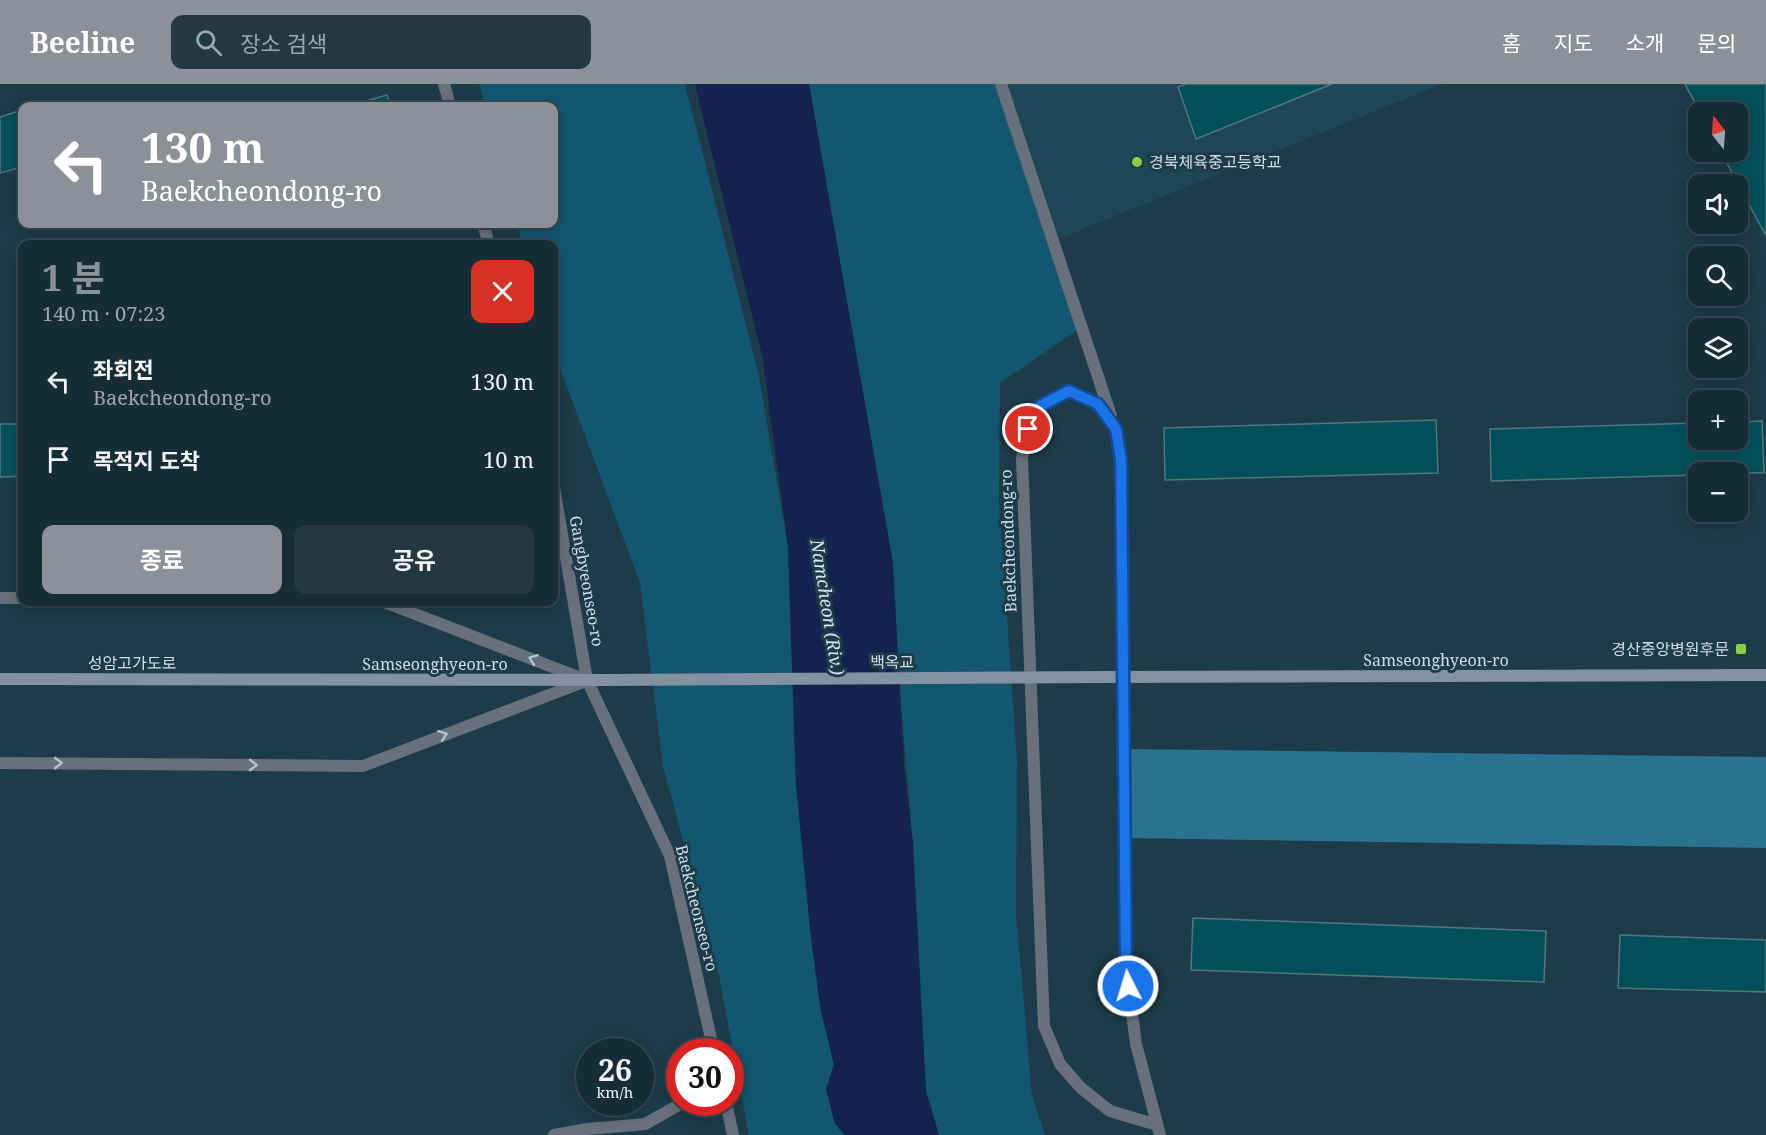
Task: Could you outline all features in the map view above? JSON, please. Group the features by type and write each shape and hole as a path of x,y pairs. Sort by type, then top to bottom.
{"main road":[{"name":"Samseonghyeon-ro","path":"1106,677 1766,675"},
{"name":"백옥교","path":"606,680 1106,677"},
{"name":"성암고가도로","path":"0,679 264,681"},
{"name":"Samseonghyeon-ro","path":"264,681 606,680"}],"street":[{"path":"444,84 449,102"},
{"path":"1000,84 1116,429"},
{"name":"Baekcheondong-ro","path":"1069,391 1098,404 1116,429 1121,460 1126,967 1136,1044 1158,1130 1110,1111 1081,1088 1060,1064 1044,1026 1022,459 1028,429 1040,406 1069,391"},
{"name":"Gangbyeonseo-ro","path":"558,511 587,680"},
{"path":"0,598 18,598"},
{"path":"394,606 587,680"},
{"path":"0,763 363,766 587,680"},
{"name":"Baekcheonseo-ro","path":"587,680 670,856 711,1038"},
{"path":"554,1135 588,1129 645,1124 666,1112"},
{"path":"729,1116 733,1135"}],"shaded area":[{"path":"479,84 685,84 759,377 788,547 796,784 834,1065 826,1089 835,1124 845,1135 749,1135 744,1108 744,1038 731,1038 719,976 663,766 640,583 558,363 558,240 521,240 518,228 558,228 558,102 484,102"},
{"path":"809,84 1001,84 1082,327 1000,383 999,503 1017,759 1016,913 1032,1095 1045,1135 939,1135 926,1091 919,1048 913,843 885,523"},
{"name":"경북체육중고등학교","path":"1000,84 1443,84 1053,241"},
{"path":"1126,749 1766,757 1766,848 1125,838"}],"water":[{"name":"Namcheon (Riv.)","path":"695,84 809,84 893,563 904,765 913,843 926,1091 939,1135 845,1135 835,1124 826,1089 834,1065 820,1007 796,784 788,547 763,359"}],"building":[{"path":"1186,84 1332,84 1196,139 1178,87"},
{"path":"1685,84 1766,84 1766,236 1748,202 1748,174 1733,174 1726,162 1748,162 1748,102 1695,102"},
{"path":"387,95 389,102 363,102"},
{"path":"18,111 18,168 0,173 0,117"},
{"path":"1436,420 1438,473 1165,480 1164,428"},
{"path":"1762,421 1764,473 1748,473 1748,462 1688,462 1688,475 1491,481 1490,429 1688,423 1688,450 1748,450 1748,422"},
{"path":"0,424 18,424 18,476 0,477"},
{"path":"1193,918 1546,931 1544,982 1191,970"},
{"path":"1620,935 1766,940 1766,992 1618,988"}],"place":[{"name":"경북체육중고등학교","path":"1137,162"},
{"name":"경산중앙병원후문","path":"1741,649"}],"route":[{"path":"1028,429 1040,406 1069,391 1098,404 1116,429 1121,460 1128,986"}]}
